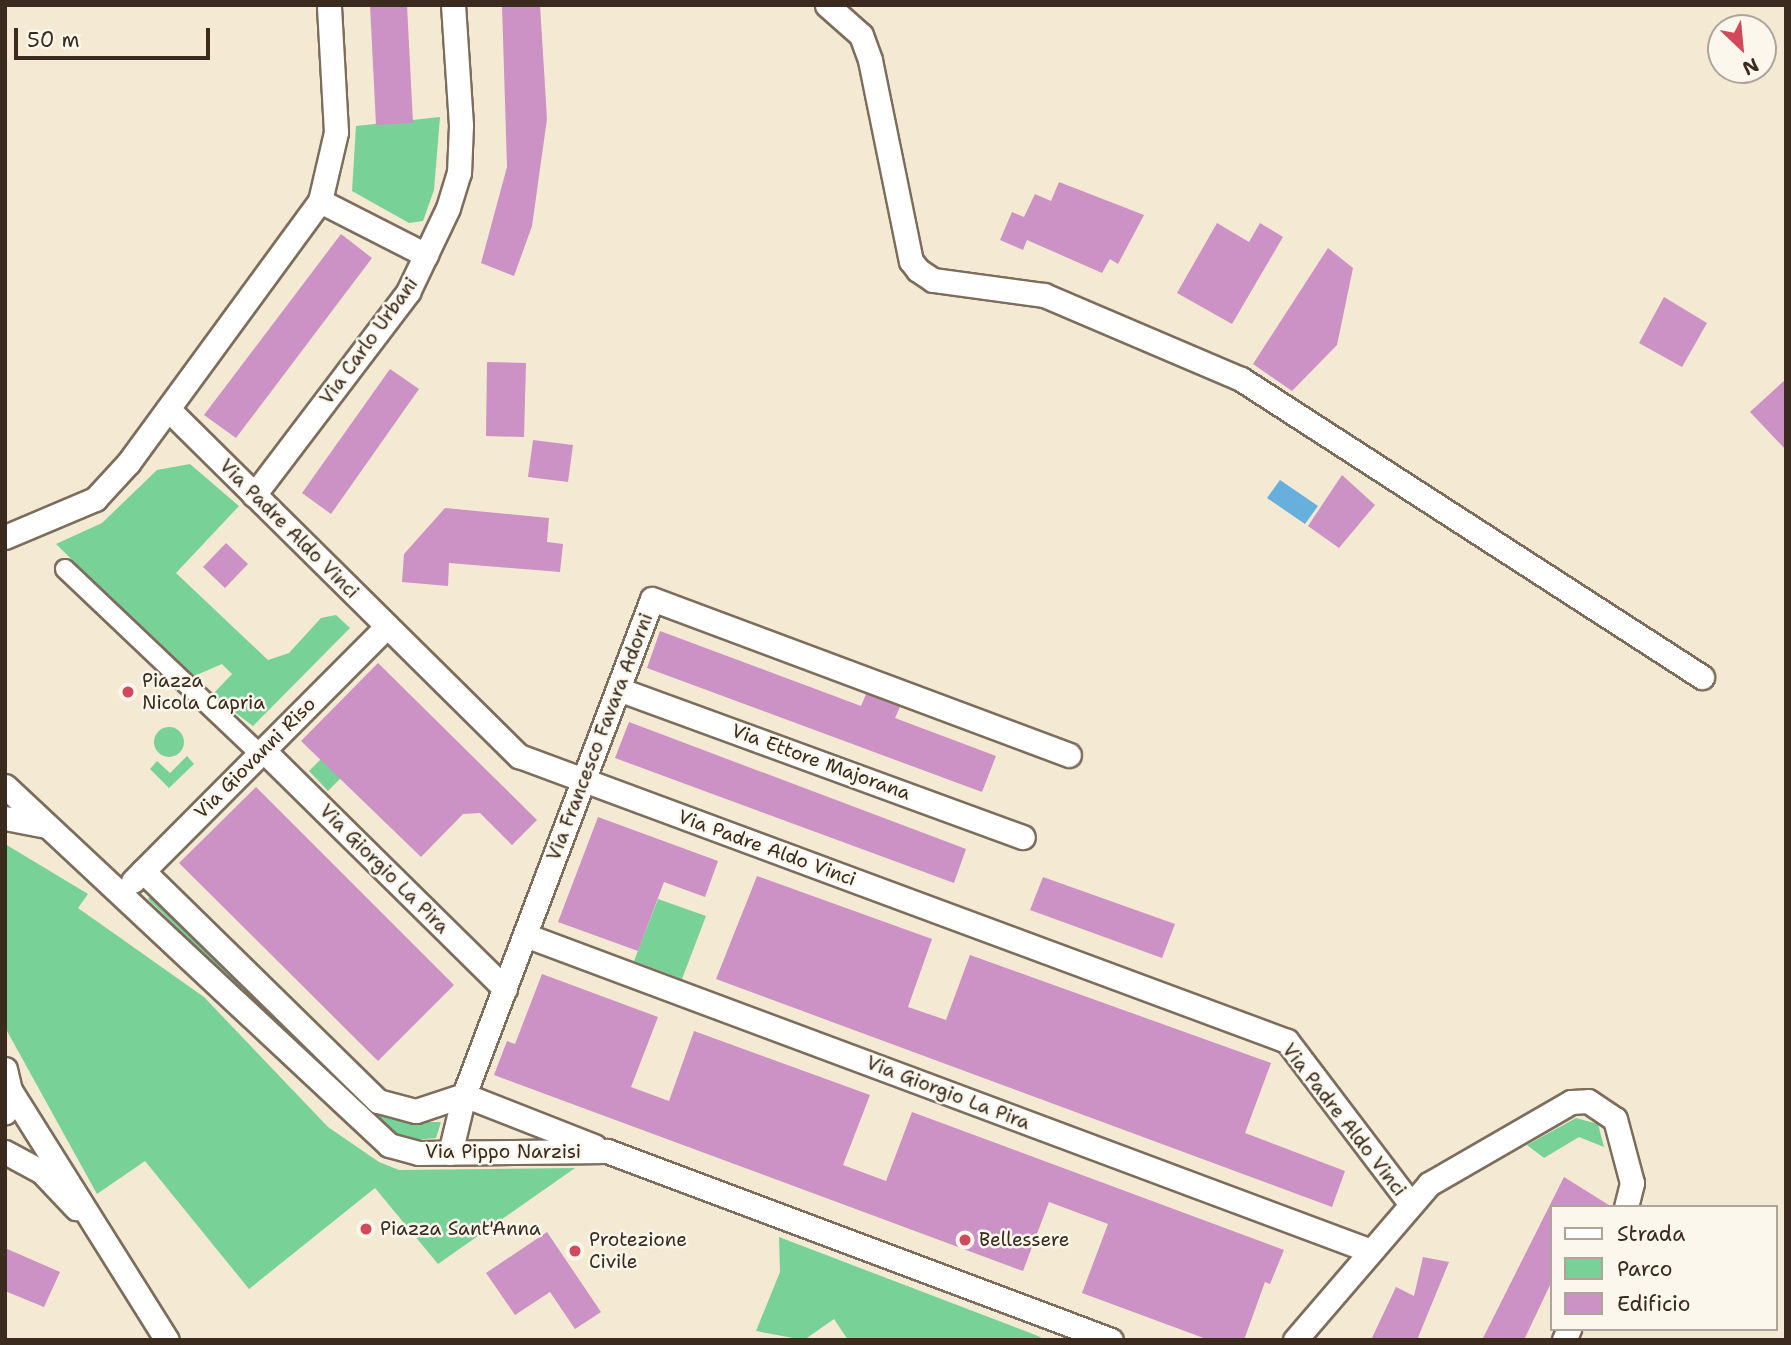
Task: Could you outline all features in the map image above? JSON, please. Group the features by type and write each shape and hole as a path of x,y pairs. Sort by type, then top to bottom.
{"street":[{"path":"5,537 95,499 168,409 320,201 336,132 329,5"},
{"name":"Via Carlo Urbani","path":"254,495 408,292 426,256 459,173 453,5"},
{"path":"827,5 861,35 870,60 911,261 919,270 933,280 1044,295 1241,379 1702,677"},
{"path":"320,201 426,256"},
{"name":"Via Padre Aldo Vinci","path":"168,409 519,756 1287,1041 1410,1203"},
{"path":"65,569 262,752"},
{"name":"Via Francesco Favara Adorni","path":"450,1153 464,1095 652,599 1069,755"},
{"name":"Via Giovanni Riso","path":"124,891 387,626"},
{"name":"Via Ettore Majorana","path":"618,689 1023,837"},
{"name":"Via Giorgio La Pira","path":"262,752 505,989"},
{"name":"Via Pippo Narzisi","path":"5,786 124,891 363,1127 389,1145 450,1153 607,1152 1111,1340"},
{"path":"5,818 51,828"},
{"path":"143,871 378,1101 416,1111 464,1095 607,1152"},
{"name":"Via Giorgio La Pira","path":"525,934 1371,1251"},
{"path":"7,1090 106,1241 166,1340"},
{"path":"1295,1340 1410,1203 1458,1165 1571,1102 1588,1101 1615,1119 1632,1183 1626,1205"},
{"path":"5,1152 41,1172 106,1241"},
{"path":"1067,1323 1088,1340"}],"green space":[{"path":"440,117 434,190 423,221 409,223 352,191 356,126"},
{"path":"190,464 239,506 176,573 268,660 289,653 321,618 336,615 350,628 253,726 212,695 232,674 222,664 192,677 56,544 102,523 157,470"},
{"path":"358,722 377,741 328,791 309,771"},
{"path":"169,727 180,731 184,742 180,753 169,757 158,753 154,742 158,731"},
{"path":"187,756 194,764 169,788 150,769 157,761 170,773"},
{"path":"5,844 88,894 78,908 204,997 328,1127 379,1162 399,1170 575,1168 438,1264 375,1188 249,1289 145,1161 97,1194 7,1031"},
{"path":"152,894 375,1111 404,1122 441,1122 436,1138 414,1140 384,1129 148,899"},
{"path":"658,899 706,916 682,979 634,961"},
{"path":"1576,1118 1598,1124 1604,1147 1579,1137 1544,1158 1527,1145"},
{"path":"779,1237 1045,1340 848,1340 834,1319 804,1340 756,1331 780,1272"}],"water":[{"path":"1280,480 1318,506 1305,524 1267,498"}],"building":[{"path":"370,5 407,5 413,123 376,125"},
{"path":"502,5 540,5 547,119 532,226 514,276 481,263 507,167"},
{"path":"1059,182 1144,215 1118,264 1110,259 1102,273 1027,240 1023,250 1000,240 1012,212 1024,217 1035,194 1051,201"},
{"path":"1217,223 1249,242 1260,223 1283,237 1232,324 1177,293"},
{"path":"341,234 372,258 236,438 204,415"},
{"path":"1328,248 1353,268 1337,345 1292,391 1253,364"},
{"path":"1664,297 1707,323 1682,367 1639,343"},
{"path":"487,362 526,363 524,437 486,436"},
{"path":"390,369 419,389 331,514 302,493"},
{"path":"1786,379 1786,450 1750,412"},
{"path":"533,440 573,445 568,482 528,477"},
{"path":"1342,475 1375,505 1339,548 1308,526"},
{"path":"445,508 549,518 547,542 563,544 560,572 449,563 448,586 402,582 404,554"},
{"path":"226,543 248,564 225,588 203,567"},
{"path":"660,631 861,706 866,694 900,707 895,718 996,756 982,792 647,668"},
{"path":"378,663 537,820 512,845 480,813 463,814 421,857 301,741"},
{"path":"629,722 966,849 954,883 615,758"},
{"path":"256,787 454,985 378,1061 179,863"},
{"path":"598,817 718,861 705,897 664,882 638,951 558,922"},
{"path":"757,876 932,939 908,1007 946,1020 970,955 1271,1063 1245,1133 1345,1171 1332,1207 716,979"},
{"path":"1043,877 1175,924 1162,958 1030,910"},
{"path":"542,974 658,1017 631,1087 669,1101 694,1031 870,1095 843,1165 886,1181 912,1112 1284,1250 1270,1284 1265,1282 1244,1340 1209,1340 1082,1293 1108,1224 1049,1202 1023,1271 494,1075 507,1041 515,1044"},
{"path":"1564,1177 1609,1205 1550,1205 1550,1285 1524,1340 1482,1340"},
{"path":"547,1232 601,1312 575,1329 550,1292 515,1315 486,1273"},
{"path":"5,1248 60,1272 44,1307 5,1291"},
{"path":"1423,1257 1449,1262 1417,1340 1371,1340 1396,1287 1414,1296"}],"place":[{"name":"Piazza Nicola Capria","path":"128,692"},
{"name":"Piazza Sant'Anna","path":"366,1229"},
{"name":"Bellessere","path":"965,1240"},
{"name":"Protezione Civile","path":"575,1251"}]}
